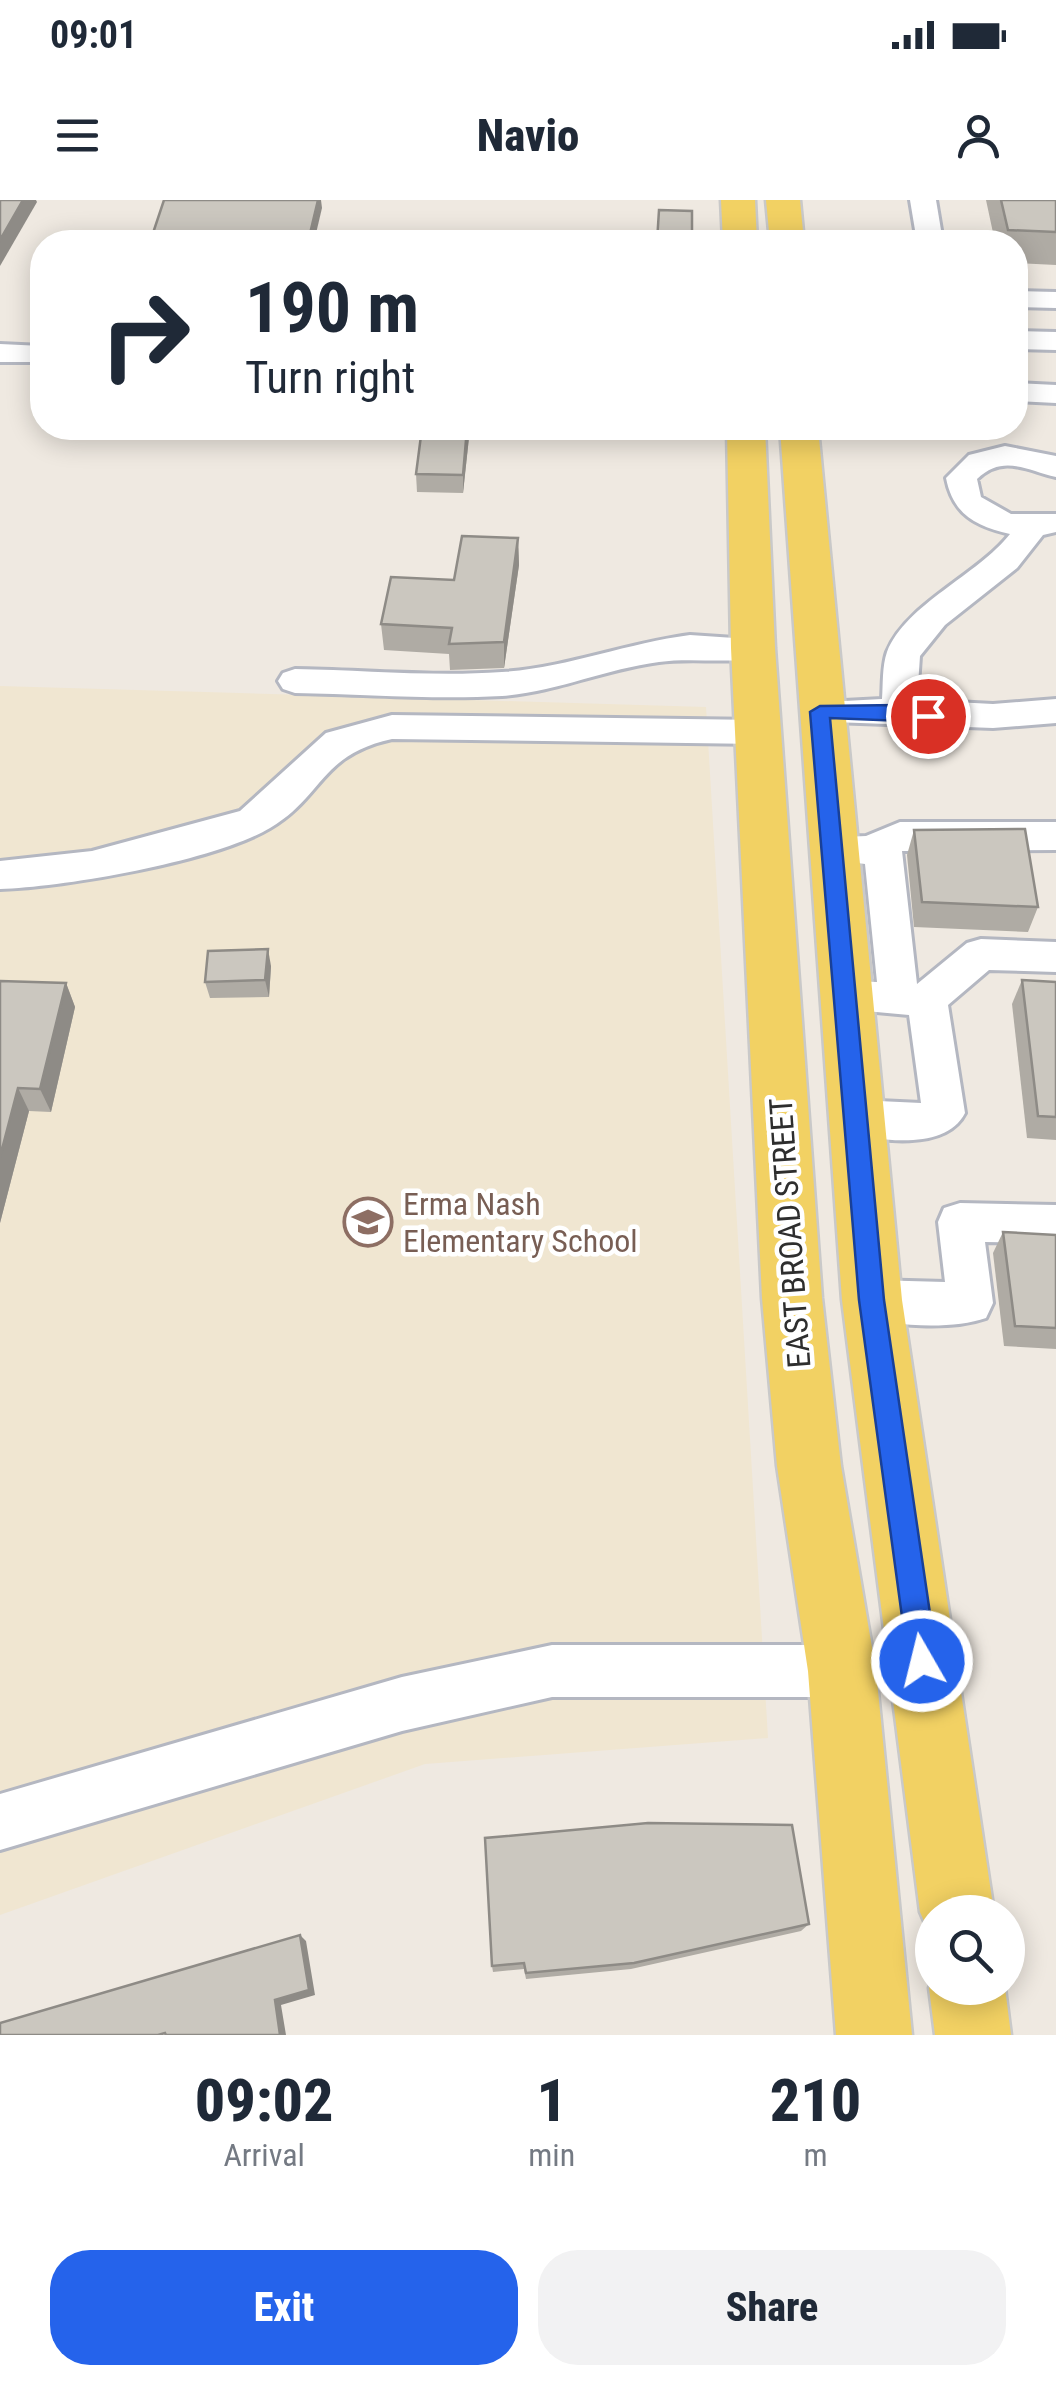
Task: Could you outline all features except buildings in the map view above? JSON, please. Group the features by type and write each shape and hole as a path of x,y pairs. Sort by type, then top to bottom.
{"main road":[{"path":"738,200 739,230"},
{"path":"783,200 786,230"},
{"name":"EAST BROAD STREET","path":"746,440 753,648 792,1298 809,1466 842,1671 858,1817 874,2035"},
{"path":"800,440 820,712 859,846 847,997 872,1300 955,1895"},
{"path":"774,994 847,997"},
{"path":"792,1298 872,1300"},
{"path":"858,1817 944,1819"},
{"path":"969,2005 973,2035"}],"street":[{"path":"923,200 928,230"},
{"path":"1028,299 1056,300"},
{"path":"1028,341 1056,342"},
{"path":"0,353 30,354"},
{"path":"1028,393 1056,394"},
{"path":"975,440 979,460"},
{"path":"1045,524 994,520 966,501 960,478 979,460 1014,455 1056,468"},
{"path":"899,711 903,654 933,617 1006,562 1045,524"},
{"path":"296,681 501,684 632,654 690,646 753,648"},
{"path":"820,712 899,711 977,716 1056,711"},
{"path":"0,875 28,876 68,868 238,826 272,810 325,752 342,740 392,727 759,732"},
{"path":"857,1118 934,1122 944,1113 913,999 859,846 900,836 1056,836"},
{"path":"847,997 913,999 980,954 1056,957"},
{"path":"872,1300 970,1303 960,1222 1056,1224"},
{"path":"0,1822 402,1704 552,1671 842,1671"}],"shaded area":[{"name":"Erma Nash Elementary School","path":"0,686 706,707 768,1738 425,1764 0,1915"}],"place":[{"name":"Erma Nash Elementary School","path":"368,1222"}],"route":[{"path":"922,1661 872,1300 820,712 899,711 928,716"}]}
